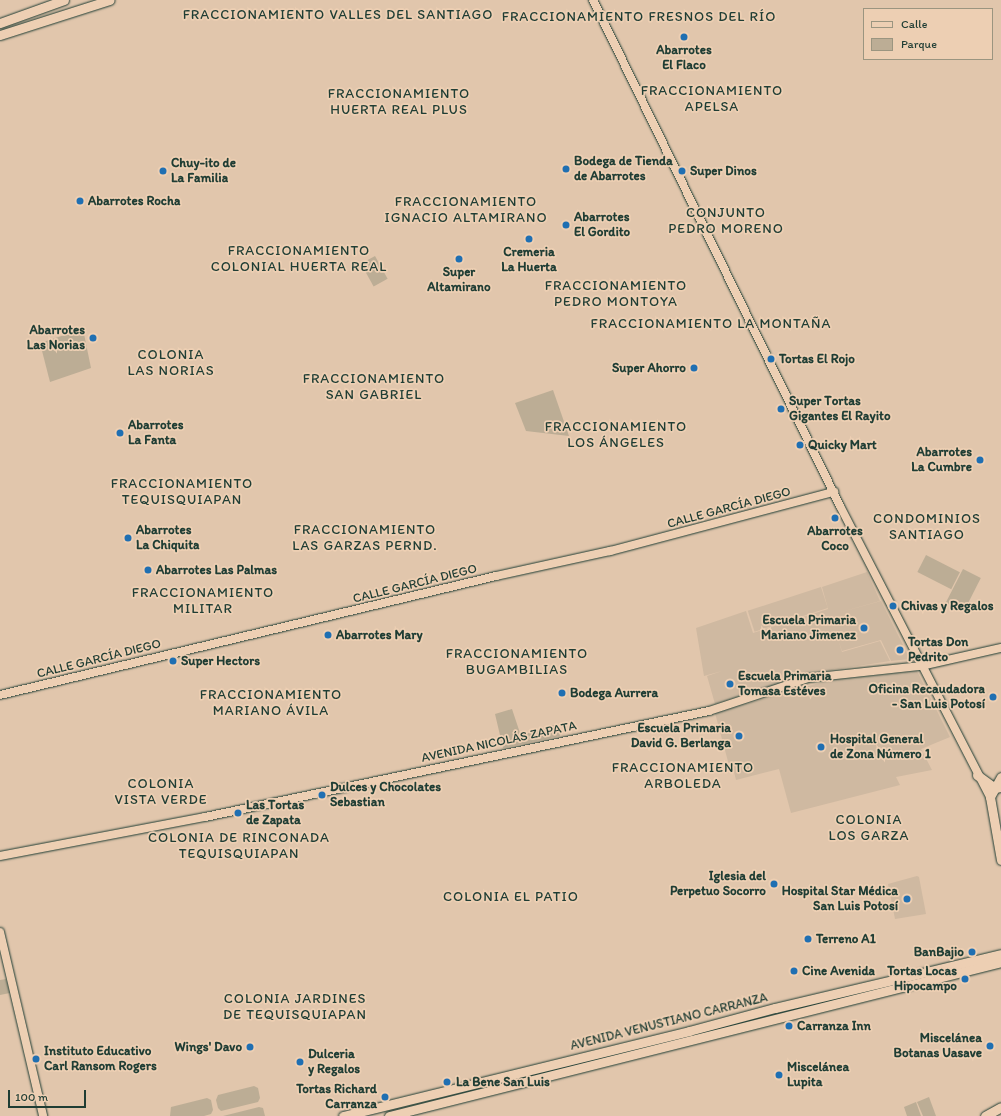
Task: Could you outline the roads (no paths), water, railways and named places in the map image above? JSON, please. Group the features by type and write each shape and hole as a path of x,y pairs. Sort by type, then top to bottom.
{"main road":[{"path":"0,23 64,0"},
{"path":"0,36 110,0"},
{"path":"977,775 998,787"},
{"path":"1001,777 998,787 990,797 1001,860"},
{"name":"AVENIDA VENUSTIANO CARRANZA","path":"343,1116 1001,954"},
{"name":"AVENIDA VENUSTIANO CARRANZA","path":"389,1116 1001,962"},
{"path":"985,1116 1001,1107"}],"street":[{"path":"593,0 834,492 921,666 977,775 990,797"},
{"name":"CALLE GARCÍA DIEGO","path":"0,695 448,588 610,551 834,492"},
{"name":"AVENIDA NICOLÁS ZAPATA","path":"0,856 205,817 709,711 808,678 921,666 1001,648"},
{"path":"0,932 43,1116"}],"place":[{"name":"Abarrotes El Flaco","path":"684,37"},
{"name":"Bodega de Tienda de Abarrotes","path":"566,169"},
{"name":"Chuy-ito de La Familia","path":"163,171"},
{"name":"Super Dinos","path":"682,171"},
{"name":"Abarrotes Rocha","path":"80,201"},
{"name":"Abarrotes El Gordito","path":"566,225"},
{"name":"Cremeria La Huerta","path":"529,239"},
{"name":"Super Altamirano","path":"459,259"},
{"name":"Abarrotes Las Norias","path":"93,338"},
{"name":"Tortas El Rojo","path":"771,359"},
{"name":"Super Ahorro","path":"694,368"},
{"name":"Super Tortas Gigantes El Rayito","path":"781,409"},
{"name":"Abarrotes La Fanta","path":"120,433"},
{"name":"Quicky Mart","path":"800,445"},
{"name":"Abarrotes La Cumbre","path":"980,460"},
{"name":"Abarrotes Coco","path":"835,518"},
{"name":"Abarrotes La Chiquita","path":"128,538"},
{"name":"Abarrotes Las Palmas","path":"148,570"},
{"name":"Chivas y Regalos","path":"893,606"},
{"name":"Escuela Primaria Mariano Jimenez","path":"864,628"},
{"name":"Abarrotes Mary","path":"328,635"},
{"name":"Tortas Don Pedrito","path":"900,650"},
{"name":"Super Hectors","path":"173,661"},
{"name":"Escuela Primaria Tomasa Estéves","path":"730,684"},
{"name":"Bodega Aurrera","path":"562,693"},
{"name":"Oficina Recaudadora - San Luis Potosí","path":"993,697"},
{"name":"Escuela Primaria David G. Berlanga","path":"739,736"},
{"name":"Hospital General de Zona Número 1","path":"821,747"},
{"name":"Dulces y Chocolates Sebastian","path":"322,795"},
{"name":"Las Tortas de Zapata","path":"238,813"},
{"name":"Iglesia del Perpetuo Socorro","path":"774,884"},
{"name":"Hospital Star Médica San Luis Potosí","path":"907,899"},
{"name":"Terreno A1","path":"808,939"},
{"name":"BanBajio","path":"972,952"},
{"name":"Cine Avenida","path":"794,971"},
{"name":"Tortas Locas Hipocampo","path":"965,979"},
{"name":"Carranza Inn","path":"789,1026"},
{"name":"Miscelánea Botanas Uasave","path":"990,1046"},
{"name":"Wings' Davo","path":"250,1047"},
{"name":"Instituto Educativo Carl Ransom Rogers","path":"36,1059"},
{"name":"Dulceria y Regalos","path":"300,1062"},
{"name":"Miscelánea Lupita","path":"779,1075"},
{"name":"La Bene San Luis","path":"447,1082"},
{"name":"Tortas Richard Carranza","path":"385,1097"}],"district":[{"name":"FRACCIONAMIENTO VALLES DEL SANTIAGO","path":"338,15"},
{"name":"FRACCIONAMIENTO FRESNOS DEL RÍO","path":"639,17"},
{"name":"FRACCIONAMIENTO APELSA","path":"712,100"},
{"name":"FRACCIONAMIENTO HUERTA REAL PLUS","path":"399,102"},
{"name":"FRACCIONAMIENTO IGNACIO ALTAMIRANO","path":"466,210"},
{"name":"CONJUNTO PEDRO MORENO","path":"726,222"},
{"name":"FRACCIONAMIENTO COLONIAL HUERTA REAL","path":"299,260"},
{"name":"FRACCIONAMIENTO PEDRO MONTOYA","path":"616,294"},
{"name":"FRACCIONAMIENTO LA MONTAÑA","path":"711,324"},
{"name":"COLONIA LAS NORIAS","path":"171,364"},
{"name":"FRACCIONAMIENTO SAN GABRIEL","path":"374,388"},
{"name":"FRACCIONAMIENTO LOS ÁNGELES","path":"616,436"},
{"name":"FRACCIONAMIENTO TEQUISQUIAPAN","path":"182,492"},
{"name":"CONDOMINIOS SANTIAGO","path":"927,528"},
{"name":"FRACCIONAMIENTO LAS GARZAS PERND.","path":"365,538"},
{"name":"FRACCIONAMIENTO MILITAR","path":"203,602"},
{"name":"FRACCIONAMIENTO BUGAMBILIAS","path":"517,662"},
{"name":"FRACCIONAMIENTO MARIANO ÁVILA","path":"271,704"},
{"name":"FRACCIONAMIENTO ARBOLEDA","path":"683,776"},
{"name":"COLONIA VISTA VERDE","path":"161,792"},
{"name":"COLONIA LOS GARZA","path":"869,828"},
{"name":"COLONIA DE RINCONADA TEQUISQUIAPAN","path":"239,846"},
{"name":"COLONIA EL PATIO","path":"511,897"},
{"name":"COLONIA JARDINES DE TEQUISQUIAPAN","path":"295,1008"}]}
